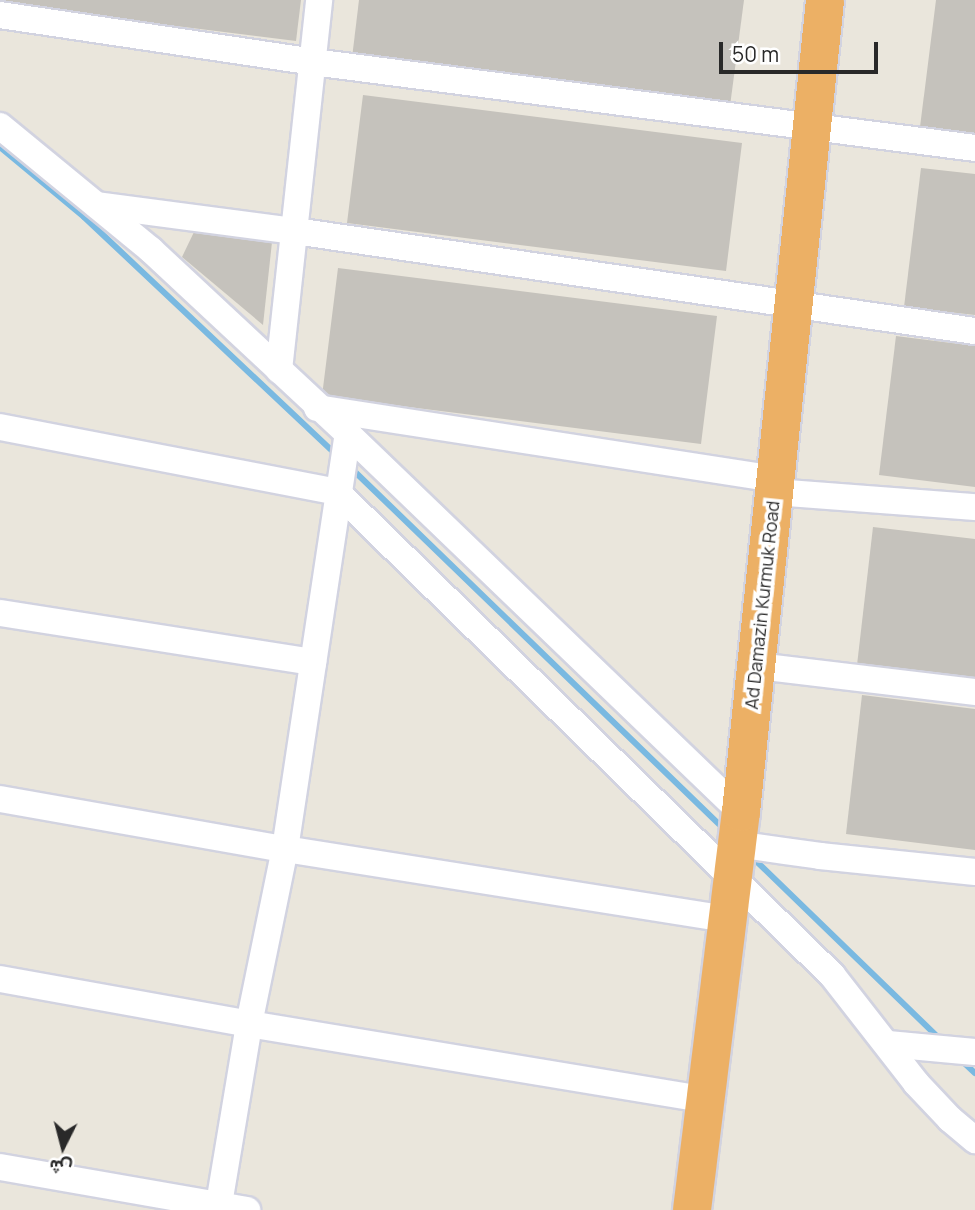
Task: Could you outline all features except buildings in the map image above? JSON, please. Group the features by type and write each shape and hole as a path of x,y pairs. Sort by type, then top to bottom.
{"highway":[{"name":"Ad Damazin Kurmuk Road","path":"692,1210 757,666 825,0"}],"street":[{"path":"279,370 319,0"},
{"path":"0,15 313,62 975,148"},
{"path":"0,126 151,250 317,408 348,434 736,844 832,975 916,1083 950,1119 975,1140"},
{"path":"96,205 295,230 975,331"},
{"path":"317,408 774,485 975,507"},
{"path":"0,427 337,492 736,844 820,856 975,872"},
{"path":"218,1208 249,1024 285,849 337,492 348,434"},
{"path":"0,614 313,662"},
{"path":"757,666 975,692"},
{"path":"0,799 285,849 728,919"},
{"path":"0,979 249,1024 706,1100"},
{"path":"888,1044 975,1052"},
{"path":"0,1167 218,1208 247,1210"}],"waterway":[{"path":"0,147 84,217 338,456"},
{"path":"351,468 725,830"},
{"path":"750,855 941,1040"},
{"path":"961,1060 975,1073"}]}
